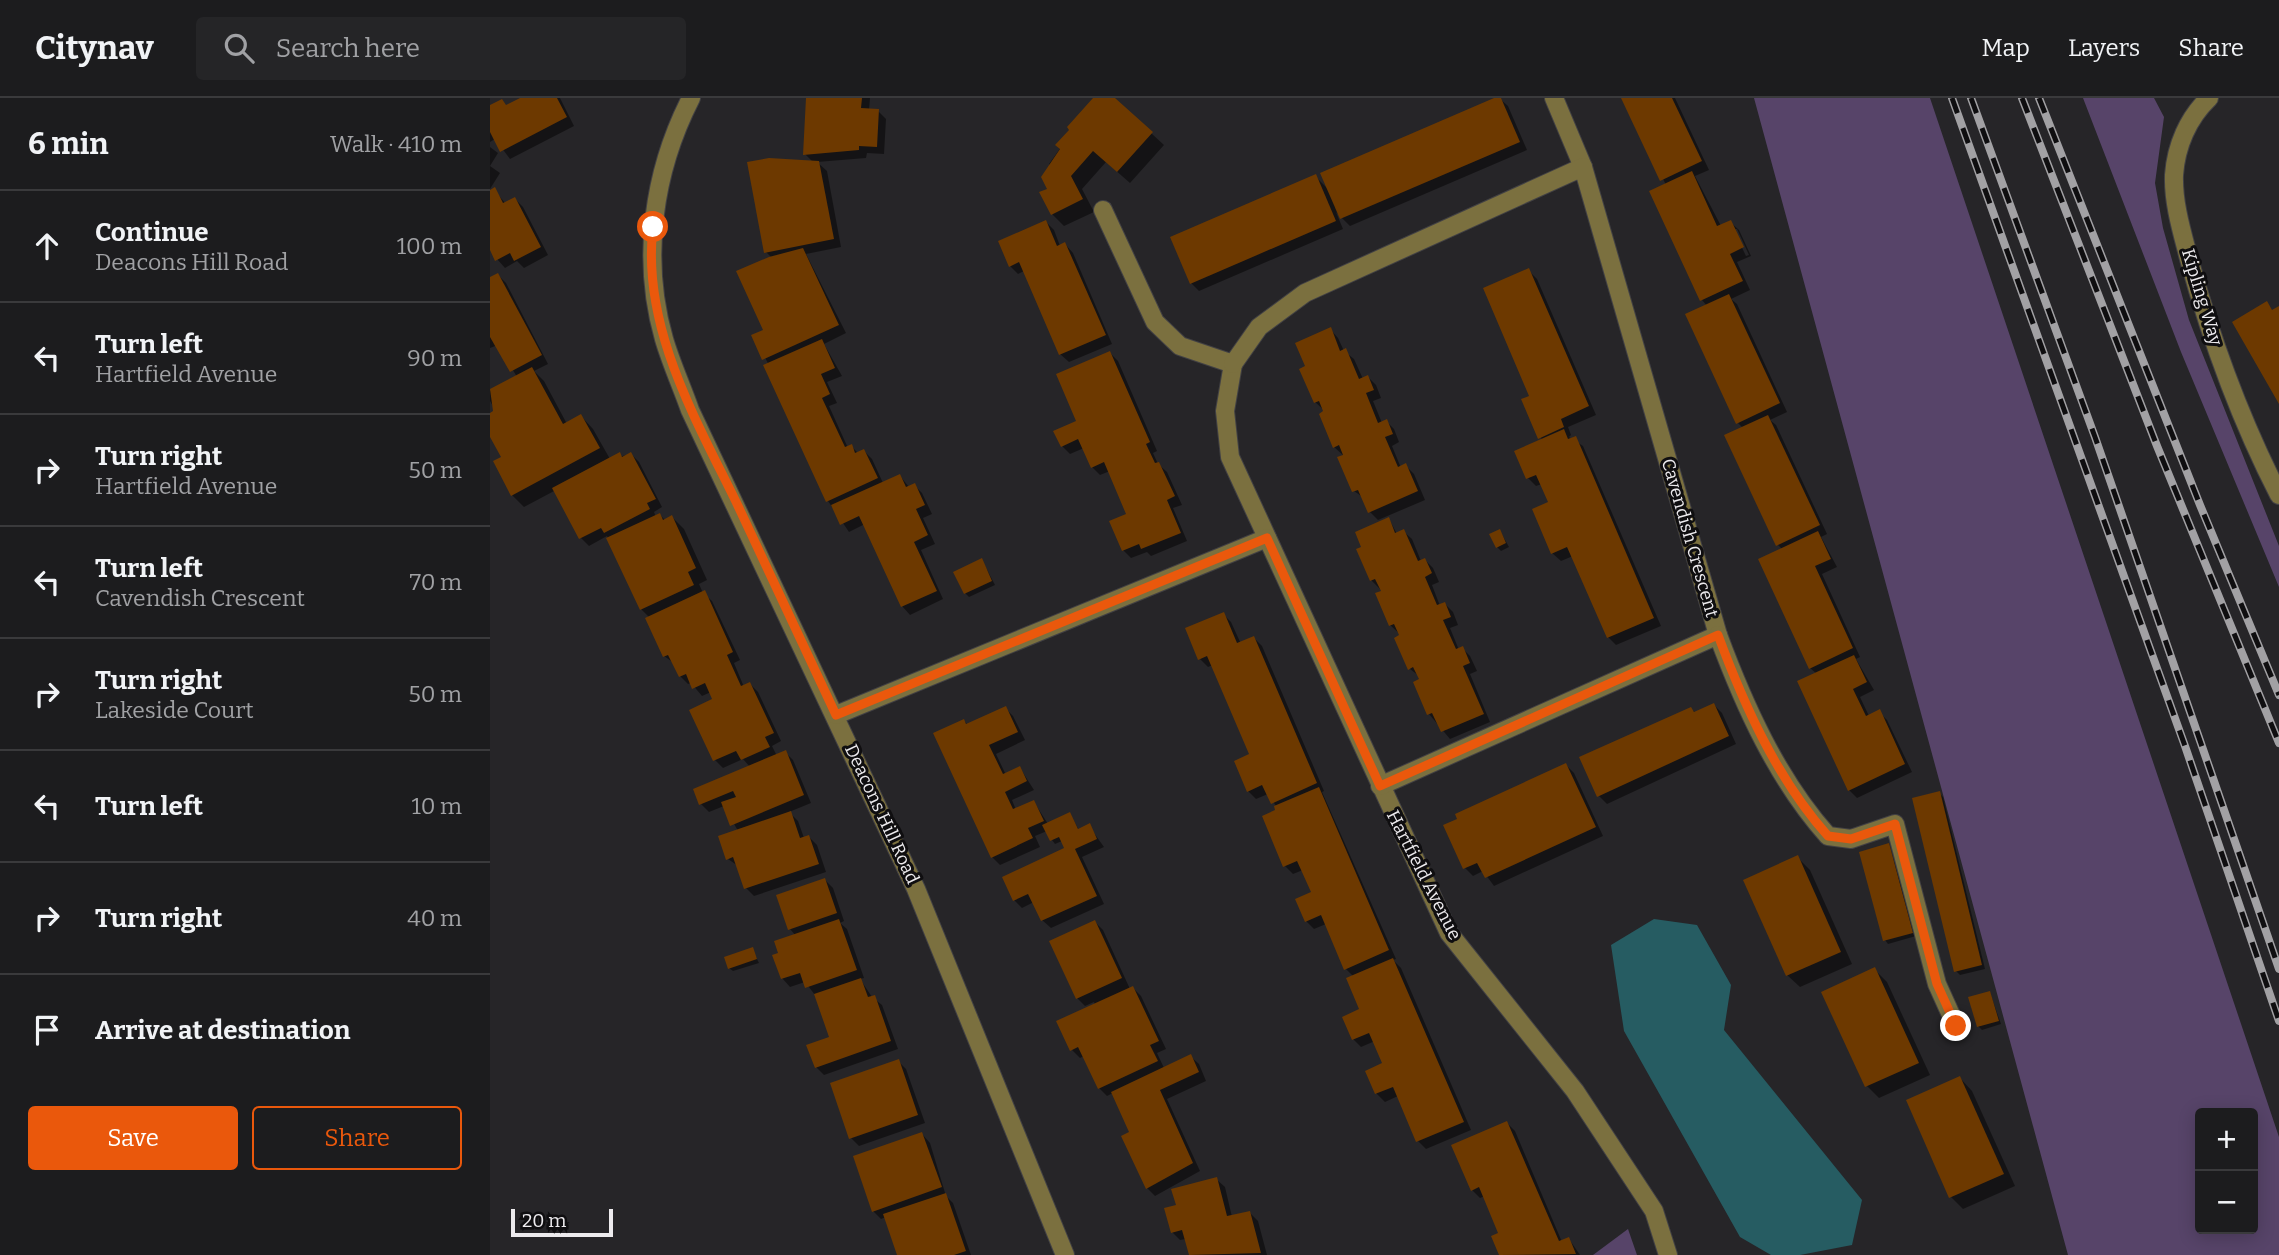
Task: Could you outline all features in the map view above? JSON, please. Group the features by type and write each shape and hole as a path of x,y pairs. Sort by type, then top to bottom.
{"street":[{"name":"Deacons Hill Road","path":"691,98 659,183 651,247 655,298 664,339 690,410 916,889 1042,1191 1065,1255"},
{"name":"Cavendish Crescent","path":"1380,786 1718,635 1583,167 1554,98"},
{"name":"Kipling Way","path":"2209,98 2186,128 2179,148 2174,174 2179,219 2207,323 2279,495"},
{"path":"1103,209 1154,322 1180,346 1233,364 1259,327 1305,293 1583,167"},
{"name":"Hartfield Avenue","path":"1233,364 1225,411 1230,457 1449,933 1575,1091 1654,1211 1668,1255"},
{"path":"836,715 1267,538"},
{"path":"1718,635 1736,683 1771,754 1807,813 1828,836 1851,839 1895,824 1937,984 1956,1026"}],"shaded area":[{"path":"1754,98 1930,98 2279,1137 2279,1255 2068,1255"},
{"path":"2083,98 2154,98 2164,117 2155,183 2163,228 2189,320 2279,546 2279,587 2181,352"},
{"path":"1628,1229 1637,1255 1593,1255"}],"water":[{"path":"1654,919 1697,925 1731,985 1724,1030 1862,1200 1852,1245 1800,1255 1771,1255 1740,1237 1624,1031 1611,945"}],"building":[{"path":"520,98 557,98 567,117 500,152 490,132 490,105 502,99 506,105"},
{"path":"806,98 862,98 861,108 879,109 877,147 859,146 859,150 803,155"},
{"path":"1093,98 1115,98 1153,132 1117,172 1093,151 1071,176 1083,199 1051,215 1039,192 1047,189 1041,177 1060,149 1055,145"},
{"path":"1494,98 1501,98 1520,142 1340,219 1320,173"},
{"path":"1621,98 1672,98 1702,161 1660,181"},
{"path":"769,158 819,161 834,239 764,253 747,162"},
{"path":"1692,171 1717,226 1731,220 1744,247 1730,254 1743,281 1700,301 1649,191"},
{"path":"1316,174 1336,221 1190,284 1170,237"},
{"path":"495,187 503,203 515,197 541,247 514,261 510,253 495,261 490,250 490,190"},
{"path":"1046,220 1057,246 1065,242 1106,335 1059,355 1019,262 1009,267 998,241"},
{"path":"803,248 839,325 762,360 751,335 763,330 736,271 769,257"},
{"path":"1529,268 1589,406 1561,419 1564,427 1538,439 1521,399 1529,396 1483,288"},
{"path":"498,273 542,355 510,372 490,337 490,277"},
{"path":"1729,294 1780,403 1736,424 1685,314"},
{"path":"2267,301 2272,310 2279,306 2279,404 2232,322"},
{"path":"1331,327 1340,351 1346,348 1359,379 1368,375 1374,390 1366,393 1378,423 1387,419 1393,434 1385,437 1398,467 1406,463 1418,491 1368,513 1358,490 1352,492 1337,457 1343,455 1339,445 1333,448 1319,414 1323,411 1319,401 1314,403 1299,369 1305,366 1295,343"},
{"path":"822,339 835,368 821,374 830,394 822,398 845,447 852,444 855,453 864,449 878,478 826,502 763,365"},
{"path":"1110,351 1150,442 1146,444 1155,463 1159,462 1175,496 1167,500 1181,533 1141,549 1139,544 1122,551 1109,521 1126,514 1104,462 1091,468 1078,439 1061,447 1053,431 1076,421 1056,374"},
{"path":"532,367 563,424 581,414 600,448 511,496 493,461 501,457 490,437 490,413 493,411 490,389"},
{"path":"1768,415 1820,525 1776,546 1724,435"},
{"path":"1564,429 1568,439 1576,436 1654,618 1607,638 1567,547 1551,554 1532,509 1548,502 1536,475 1526,479 1514,451"},
{"path":"620,452 622,457 631,452 656,499 647,503 650,509 604,533 601,528 579,539 552,488"},
{"path":"900,474 906,487 915,483 925,505 916,509 928,535 914,542 937,591 901,607 859,516 840,525 831,505"},
{"path":"660,513 663,520 672,515 696,568 688,572 694,585 640,610 606,538"},
{"path":"1389,517 1395,533 1404,529 1418,561 1425,558 1432,573 1425,577 1437,605 1445,602 1451,617 1443,620 1456,649 1463,646 1470,663 1463,666 1484,714 1441,732 1432,713 1427,715 1413,682 1419,679 1413,667 1408,670 1394,638 1399,635 1394,624 1389,626 1375,593 1381,591 1375,579 1370,581 1356,549 1361,547 1355,532"},
{"path":"1500,529 1506,543 1496,548 1489,534"},
{"path":"1818,531 1831,559 1815,566 1853,648 1809,669 1758,559"},
{"path":"982,558 992,581 964,594 953,572"},
{"path":"705,590 733,652 727,655 741,686 750,682 774,733 765,737 770,747 741,760 736,751 713,761 689,710 712,699 705,683 692,689 686,674 679,677 668,655 663,657 645,618"},
{"path":"1224,612 1237,643 1254,636 1317,783 1271,804 1262,785 1247,792 1234,761 1249,754 1207,656 1198,660 1185,628"},
{"path":"1854,655 1867,682 1853,689 1866,716 1880,709 1905,764 1848,791 1797,681"},
{"path":"1714,703 1729,736 1597,797 1579,757 1691,707 1694,712"},
{"path":"1006,706 1018,732 989,745 1003,774 1020,766 1027,781 1005,792 1013,809 1034,800 1044,821 1028,828 1033,838 991,858 933,733 964,719 966,724"},
{"path":"786,750 804,795 730,826 721,802 736,797 733,791 699,805 693,789"},
{"path":"1566,763 1596,827 1485,878 1477,863 1463,869 1443,825 1457,819 1455,814"},
{"path":"1319,787 1389,950 1344,970 1321,915 1305,922 1295,899 1311,892 1297,861 1283,867 1262,816 1275,810 1274,806"},
{"path":"1940,791 1982,965 1954,972 1912,798"},
{"path":"791,811 800,838 809,835 819,864 744,889 733,857 726,860 718,836"},
{"path":"1070,812 1078,829 1090,823 1097,839 1075,849 1097,896 1041,921 1028,894 1013,901 1002,877 1064,848 1059,837 1050,841 1042,825"},
{"path":"1889,843 1913,933 1883,941 1859,852"},
{"path":"1798,855 1841,952 1786,976 1743,880"},
{"path":"825,878 837,913 788,930 776,895"},
{"path":"839,919 857,970 805,988 800,973 781,979 772,955 778,953 774,941"},
{"path":"1095,920 1122,978 1076,999 1049,941"},
{"path":"753,947 757,959 728,969 724,957"},
{"path":"1393,958 1464,1122 1416,1142 1393,1087 1375,1094 1365,1071 1382,1063 1369,1033 1352,1040 1342,1017 1359,1009 1346,978"},
{"path":"1875,967 1919,1063 1865,1087 1821,992"},
{"path":"861,978 868,997 875,995 891,1041 815,1068 806,1045 829,1037 814,994"},
{"path":"1133,986 1159,1041 1150,1045 1158,1061 1098,1089 1078,1047 1070,1051 1056,1021"},
{"path":"1990,991 1999,1021 1977,1027 1968,997"},
{"path":"1191,1054 1199,1072 1160,1090 1193,1163 1146,1189 1121,1136 1129,1132 1111,1092"},
{"path":"899,1059 918,1115 849,1139 830,1083"},
{"path":"1960,1076 2004,1174 1949,1198 1906,1100"},
{"path":"1507,1121 1559,1241 1569,1237 1576,1254 1499,1255 1491,1236 1498,1233 1479,1187 1471,1191 1451,1145"},
{"path":"922,1132 942,1187 872,1212 853,1156"},
{"path":"1217,1177 1227,1216 1250,1211 1261,1253 1189,1255 1182,1230 1171,1233 1164,1208 1176,1205 1171,1189"},
{"path":"946,1193 966,1251 954,1255 897,1255 883,1214"}],"railway":[{"path":"1952,98 2185,746 2279,1021"},
{"path":"1971,98 2095,437 2279,969"},
{"path":"2022,98 2157,446 2279,743"},
{"path":"2039,98 2200,505 2279,695"}],"route":[{"path":"653,227 651,247 655,298 664,339 690,410 836,715 1267,538 1380,786 1718,635 1736,683 1771,754 1807,813 1828,836 1851,839 1895,824 1937,984 1956,1026"}]}
